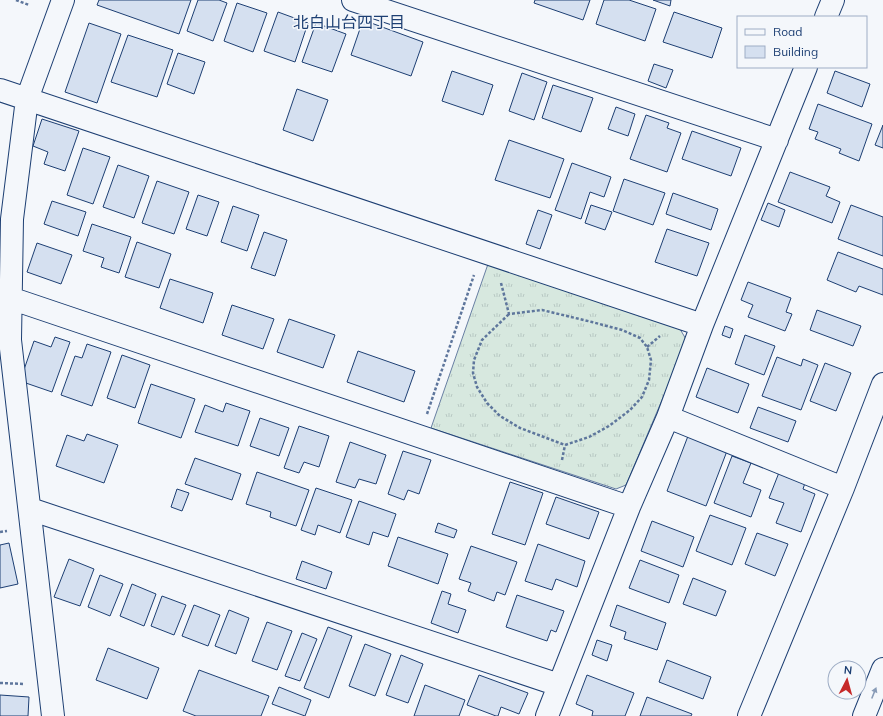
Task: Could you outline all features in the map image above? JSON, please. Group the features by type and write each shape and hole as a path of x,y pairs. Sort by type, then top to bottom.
{"main road":[{"path":"53,716 10,340 10,298 12,219 27,99 63,0"},
{"path":"353,0 777,140"},
{"path":"826,16 833,0"},
{"path":"547,716 629,507 668,417 702,325 806,68"},
{"path":"0,90 702,325"},
{"path":"10,298 629,507"},
{"path":"749,716 843,488 883,384"},
{"path":"668,417 843,488"},
{"path":"30,509 559,685"},
{"path":"864,716 883,669"}],"path":[{"path":"16,0 29,5"},
{"path":"419,436 481,252"},
{"path":"507,260 501,282 509,314"},
{"path":"542,310 622,330 640,338 647,347 650,360 649,380 642,397 630,410 609,426 589,437 565,445 520,428 500,416 487,403 477,387 473,373 474,360 482,340 509,314 542,310"}],"green space":[{"path":"488,264 680,329 687,341 626,485 616,489 431,428"}],"building":[{"path":"99,0 191,0 179,34 97,5"},
{"path":"198,0 219,0 227,3 213,41 187,31"},
{"path":"535,0 590,0 583,20 534,3"},
{"path":"604,0 629,0 656,9 645,41 596,24"},
{"path":"653,0 671,0 670,6"},
{"path":"237,3 267,13 253,52 224,41"},
{"path":"278,12 308,23 295,62 264,51"},
{"path":"674,12 722,28 712,58 663,42"},
{"path":"363,20 423,42 411,76 351,55"},
{"path":"89,23 121,34 97,103 65,92"},
{"path":"316,23 346,34 332,72 302,62"},
{"path":"128,35 173,50 157,97 111,82"},
{"path":"178,53 205,62 194,94 167,84"},
{"path":"654,64 673,70 666,88 648,81"},
{"path":"452,71 493,85 483,115 442,101"},
{"path":"835,71 870,84 862,107 827,93"},
{"path":"522,73 547,82 534,120 509,111"},
{"path":"553,85 593,98 581,132 542,118"},
{"path":"297,89 328,100 313,141 283,130"},
{"path":"818,104 872,124 859,161 839,153 841,149 815,139 818,132 809,129"},
{"path":"616,107 635,114 628,136 608,129"},
{"path":"646,115 669,123 667,128 681,133 667,172 630,159"},
{"path":"42,119 79,131 65,171 44,164 48,152 33,146"},
{"path":"883,125 883,148 875,145"},
{"path":"692,131 741,148 731,176 682,159"},
{"path":"509,140 564,159 550,198 495,180"},
{"path":"83,148 110,157 93,204 67,195"},
{"path":"572,163 611,177 604,197 590,192 581,219 555,210"},
{"path":"118,165 149,176 134,218 103,207"},
{"path":"790,172 830,187 826,196 840,202 832,223 778,202"},
{"path":"624,179 665,193 653,225 613,211"},
{"path":"157,181 189,192 174,234 142,223"},
{"path":"673,193 718,209 711,230 666,214"},
{"path":"198,195 219,202 207,236 186,229"},
{"path":"52,201 86,212 78,236 44,224"},
{"path":"768,203 785,210 779,227 761,220"},
{"path":"591,205 612,212 605,230 585,223"},
{"path":"851,205 883,217 883,256 838,239"},
{"path":"233,206 259,215 247,251 221,242"},
{"path":"538,210 552,215 540,249 526,244"},
{"path":"92,224 131,237 119,273 101,267 104,258 83,251"},
{"path":"667,229 709,243 697,276 655,262"},
{"path":"264,232 287,240 275,276 251,268"},
{"path":"137,242 171,254 159,288 125,277"},
{"path":"37,243 72,255 61,284 27,272"},
{"path":"838,252 883,269 883,295 859,286 856,292 827,280"},
{"path":"170,279 213,293 203,323 160,308"},
{"path":"748,282 791,298 786,312 792,314 785,331 748,317 753,305 741,300"},
{"path":"232,305 274,319 263,349 222,335"},
{"path":"817,310 861,326 853,346 810,330"},
{"path":"289,319 335,335 323,368 277,352"},
{"path":"725,326 733,329 730,338 722,335"},
{"path":"745,335 775,346 764,375 735,364"},
{"path":"55,337 70,342 52,392 20,381 34,341 51,347"},
{"path":"87,344 111,352 92,406 61,395 75,356 82,358"},
{"path":"358,351 415,371 404,402 347,382"},
{"path":"122,355 150,365 135,408 107,398"},
{"path":"777,357 801,366 803,359 818,365 801,410 762,396"},
{"path":"825,363 851,373 836,411 810,401"},
{"path":"707,368 749,384 738,413 696,397"},
{"path":"151,384 195,399 181,438 138,423"},
{"path":"226,403 250,411 238,446 195,432 205,405 223,412"},
{"path":"758,407 796,421 788,442 750,428"},
{"path":"260,418 289,428 279,456 250,446"},
{"path":"299,426 329,436 319,467 304,462 299,473 284,468"},
{"path":"87,434 118,445 104,483 56,466 67,435 84,441"},
{"path":"688,436 727,451 706,506 667,491"},
{"path":"350,442 386,455 376,484 359,479 355,488 336,482"},
{"path":"403,451 431,460 419,494 408,490 404,500 388,494"},
{"path":"732,456 751,463 743,483 761,490 751,517 714,503"},
{"path":"195,458 241,474 232,500 185,484"},
{"path":"780,470 806,480 803,489 815,494 801,532 776,523 784,503 769,498"},
{"path":"257,472 309,490 296,526 270,517 271,512 246,504"},
{"path":"510,482 543,493 525,545 492,534"},
{"path":"316,488 352,500 340,533 318,525 315,535 301,530"},
{"path":"177,489 189,493 182,511 171,507"},
{"path":"556,497 599,512 589,539 546,524"},
{"path":"359,501 396,514 388,537 373,532 369,545 346,537"},
{"path":"710,515 746,528 732,565 696,551"},
{"path":"652,521 694,537 683,567 641,551"},
{"path":"438,523 457,530 454,538 435,532"},
{"path":"757,533 788,544 775,576 745,564"},
{"path":"398,537 448,554 438,584 388,566"},
{"path":"9,543 18,584 0,588 0,545"},
{"path":"538,544 585,561 577,587 556,579 552,590 525,581"},
{"path":"471,546 517,562 505,595 497,592 494,601 468,591 471,583 459,579"},
{"path":"69,559 94,569 80,606 54,597"},
{"path":"640,560 679,575 669,603 629,588"},
{"path":"302,561 332,572 326,589 296,579"},
{"path":"100,575 123,584 110,616 88,607"},
{"path":"693,578 726,591 716,616 683,604"},
{"path":"132,584 156,594 144,626 120,616"},
{"path":"442,591 451,594 448,604 466,610 458,633 431,623"},
{"path":"517,595 564,611 556,632 551,630 547,641 506,627"},
{"path":"162,596 186,605 174,635 151,626"},
{"path":"194,605 220,615 208,646 182,636"},
{"path":"617,605 666,623 657,650 624,639 626,632 610,626"},
{"path":"229,610 249,618 236,654 215,646"},
{"path":"267,622 292,631 277,670 252,661"},
{"path":"328,627 352,636 329,698 304,688"},
{"path":"302,633 317,639 300,681 285,676"},
{"path":"597,640 612,645 607,661 592,655"},
{"path":"365,644 391,654 375,696 349,686"},
{"path":"108,648 159,668 147,699 96,680"},
{"path":"401,655 423,664 408,703 386,695"},
{"path":"667,660 711,677 703,699 659,682"},
{"path":"199,670 269,696 261,716 196,716 183,711"},
{"path":"479,675 528,693 519,714 501,707 498,716 496,716 467,705"},
{"path":"587,675 634,693 625,716 592,716 593,711 576,704"},
{"path":"425,685 465,700 459,716 414,716"},
{"path":"279,687 311,700 305,716 272,704"},
{"path":"0,695 29,697 28,716 0,716"},
{"path":"647,697 692,714 691,716 640,716"}],"district":[{"name":"北白山台四丁目","path":"349,22"}]}
